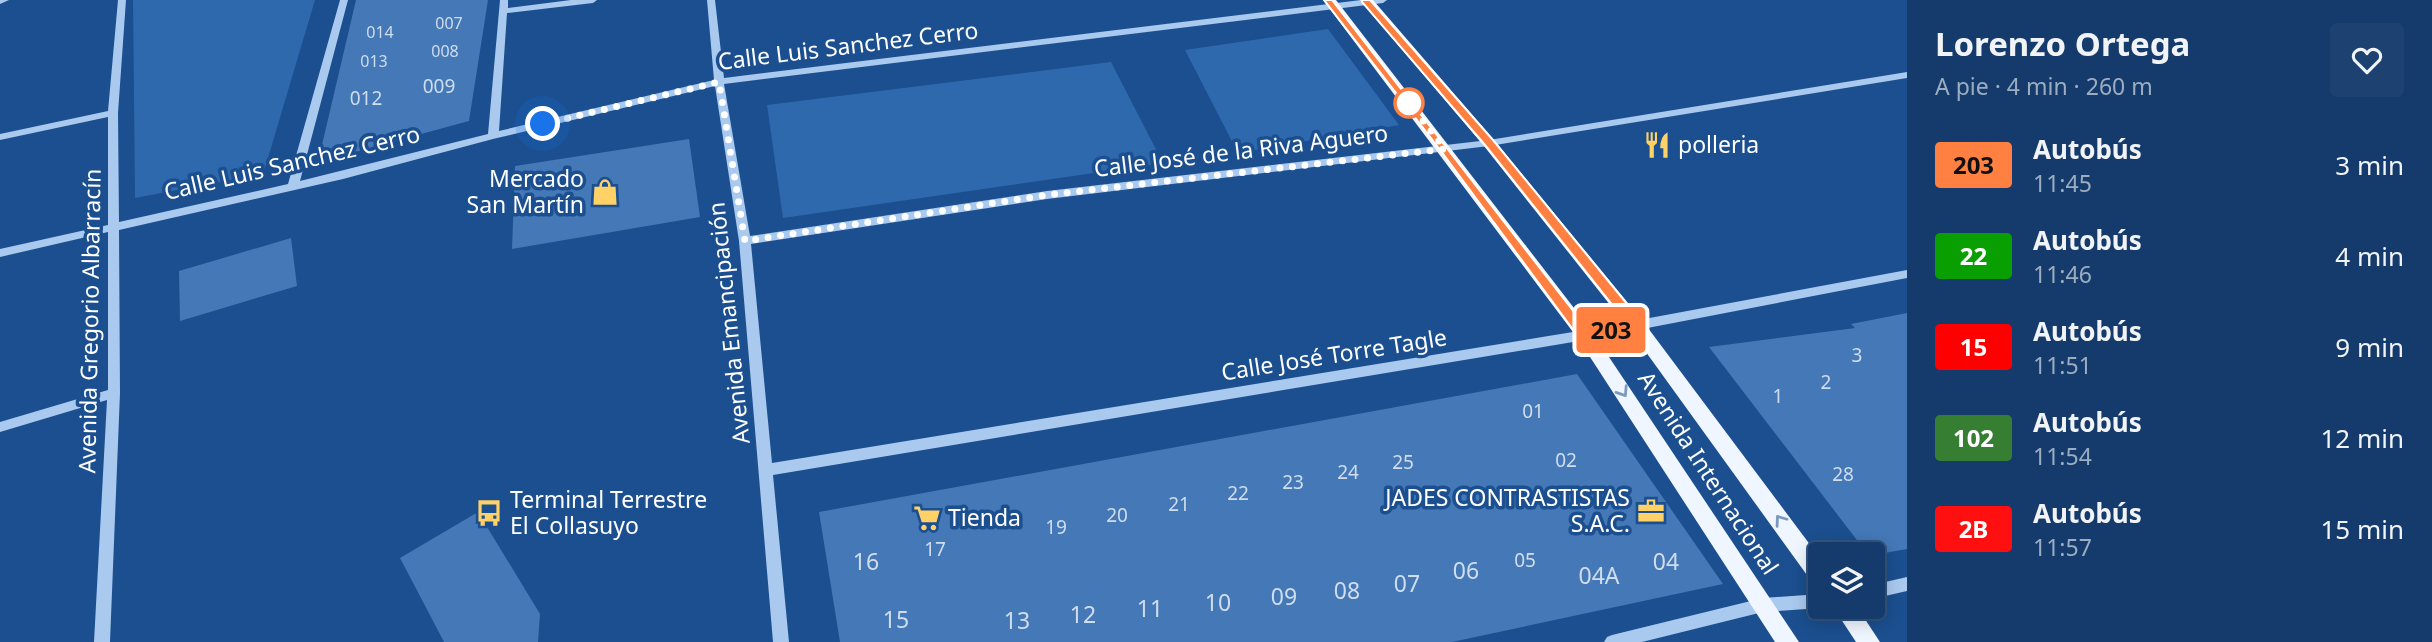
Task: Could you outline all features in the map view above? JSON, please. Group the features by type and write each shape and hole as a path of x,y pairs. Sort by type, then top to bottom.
{"main road":[{"name":"Avenida Internacional","path":"1372,1 1636,325 1808,559"},
{"name":"Avenida Internacional","path":"1331,3 1585,335 1788,642"},
{"path":"1852,619 1868,642"}],"street":[{"path":"0,1 5,0"},
{"name":"Avenida Gregorio Albarracín","path":"102,642 114,393 113,113 122,0"},
{"path":"293,186 344,0"},
{"path":"493,136 503,6 593,0"},
{"name":"Avenida Emancipación","path":"711,0 719,82 745,241 781,642"},
{"name":"Calle Luis Sanchez Cerro","path":"0,253 293,186 719,82 1331,3 1372,1"},
{"name":"Calle José de la Riva Aguero","path":"745,241 1047,195 1489,143 1907,75"},
{"path":"0,137 113,113"},
{"name":"Calle José Torre Tagle","path":"766,470 1585,335 1907,274"},
{"path":"0,427 114,393"},
{"path":"1885,589 1907,584"},
{"path":"1612,642 1763,605 1808,602"}],"shaded area":[{"path":"133,0 315,0 265,168 251,176 135,198"},
{"path":"1328,29 1399,125 1238,153 1185,50"},
{"path":"1111,62 1163,163 783,218 767,105"}],"building":[{"path":"356,0 488,0 469,121 318,162"},
{"name":"Mercado San Martín","path":"689,139 700,217 512,249 515,166"},
{"path":"291,238 297,286 180,321 179,271"},
{"path":"1907,313 1907,549 1885,553 1885,542 1858,542 1709,347 1855,328 1851,324"},
{"path":"1577,374 1723,584 1452,642 840,642 819,512"},
{"path":"478,512 540,614 538,642 444,642 400,558"}],"bus line":[{"name":"203","path":"1329,0 1585,335 1636,325 1489,143 1366,0"}],"place":[{"name":"polleria","path":"1657,145"},
{"name":"Mercado San Martín","path":"605,192"},
{"name":"JADES CONTRASTISTAS S.A.C.","path":"1651,511"},
{"name":"Terminal Terrestre El Collasuyo","path":"489,513"},
{"name":"Tienda","path":"927,518"}],"route":[{"path":"543,124 719,82 745,241 1047,195 1445,149 1409,103"}]}
